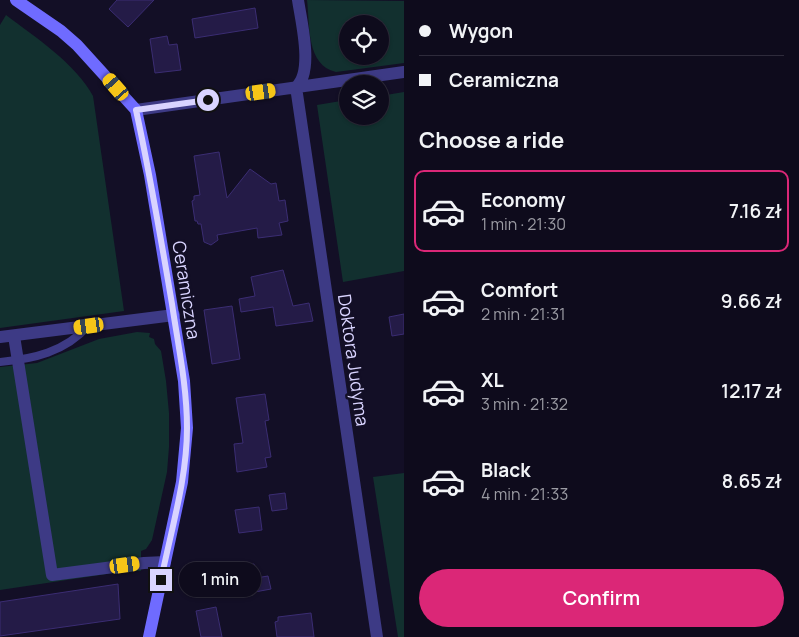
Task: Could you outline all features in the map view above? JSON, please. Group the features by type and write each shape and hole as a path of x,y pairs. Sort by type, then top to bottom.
{"street":[{"path":"16,0 48,21 77,45 136,110 404,72"},
{"path":"296,87 301,83 305,72 305,54 298,0"},
{"name":"Doktora Judyma","path":"296,87 377,637"},
{"name":"Ceramiczna","path":"136,110 150,175 174,315 184,381 187,428 184,470 149,637"},
{"path":"0,337 174,315"},
{"path":"14,336 52,575 165,562"}],"lane":[{"path":"0,362 52,352 75,338 89,326"}],"green space":[{"path":"307,0 404,1 404,63 389,65 389,15 339,15 339,65 389,65 336,72 326,68 314,53"},
{"path":"6,15 66,62 86,84 93,96 124,311 0,328 0,25"},
{"path":"404,92 404,271 343,282 317,105 339,101 339,125 389,125 389,94"},
{"path":"137,332 150,333 149,337 154,339 155,344 161,351 169,413 167,472 152,540 146,549 141,551 141,571 127,571 0,590 0,367 37,363 99,339"},
{"path":"404,473 404,637 398,637 373,477"}],"building":[{"path":"117,0 154,0 128,27 109,9"},
{"path":"255,8 258,28 195,38 192,19"},
{"path":"167,36 169,45 177,44 181,70 155,73 150,39"},
{"path":"219,152 227,198 250,169 271,184 276,183 279,201 285,200 288,221 279,223 282,235 258,238 257,228 217,235 218,240 211,245 204,242 201,224 195,221 192,201 194,196 200,195 194,156"},
{"path":"283,270 293,306 309,303 313,321 276,326 273,307 241,312 239,299 255,296 251,277"},
{"path":"232,306 240,359 212,364 204,310"},
{"path":"404,314 404,334 392,336 389,317"},
{"path":"265,394 269,420 265,421 271,457 265,458 267,467 237,472 234,444 243,443 236,398"},
{"path":"285,493 287,509 272,511 269,495"},
{"path":"259,507 262,530 239,533 235,510"},
{"path":"254,564 256,578 268,576 271,589 244,594 240,566"},
{"path":"118,584 120,619 0,636 0,602"},
{"path":"216,607 222,637 201,637 196,611"},
{"path":"311,613 314,637 277,637 275,622 278,621 278,617"}],"route":[{"path":"161,580 184,470 187,428 186,404 174,315 150,175 136,110 208,100"}]}
